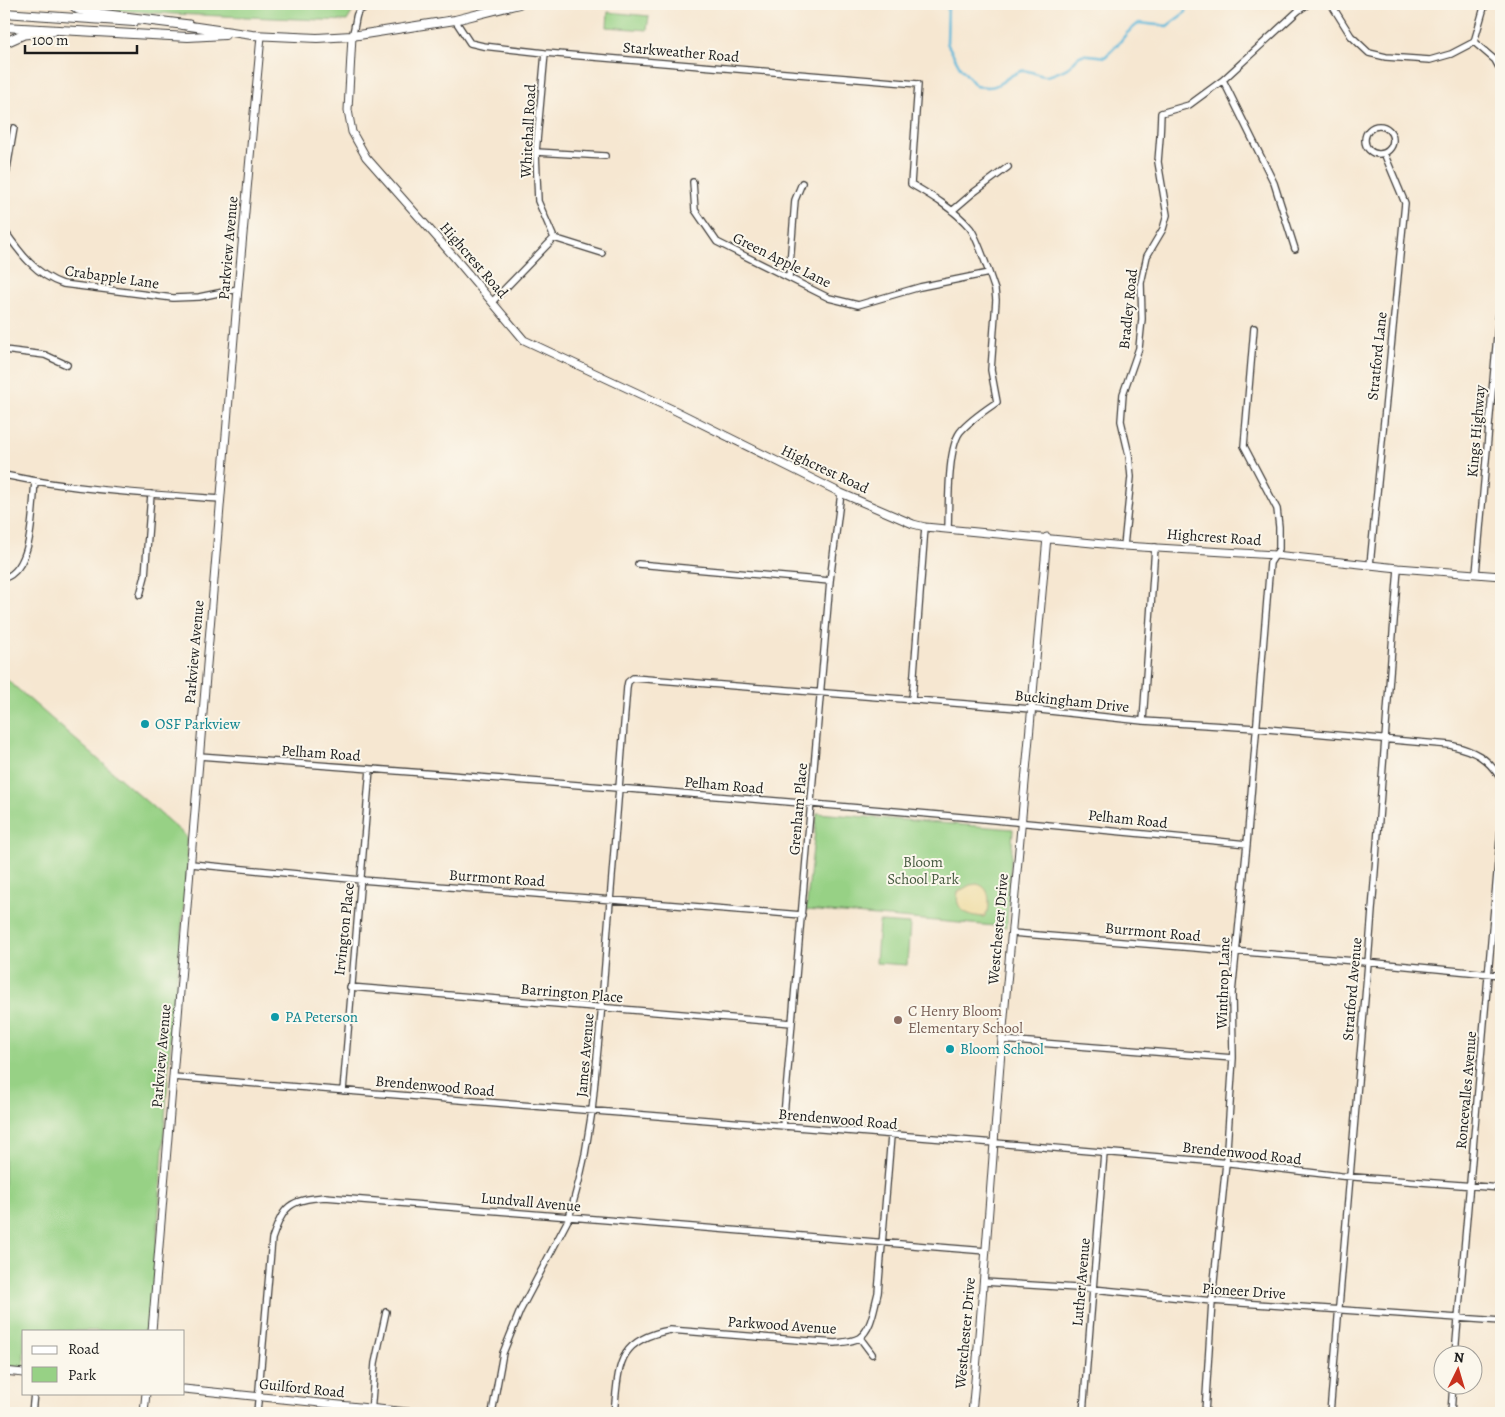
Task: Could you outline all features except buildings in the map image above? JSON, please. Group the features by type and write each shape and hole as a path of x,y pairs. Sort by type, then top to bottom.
{"main road":[{"path":"72,4 78,9 100,14 189,25 239,34 317,38 352,36 455,20 519,4"},
{"path":"4,13 189,25"},
{"path":"4,27 188,37 239,34"},
{"path":"4,43 24,34 53,30"}],"street":[{"path":"352,36 356,25 355,14 357,11 361,8 378,4"},
{"name":"Bradley Road","path":"1124,546 1131,478 1129,455 1121,421 1123,394 1139,348 1142,319 1141,283 1147,256 1163,228 1167,215 1158,162 1161,113 1189,105 1223,80 1308,4"},
{"path":"1330,4 1351,36 1369,53 1386,57 1430,60 1451,54 1474,42 1485,4"},
{"name":"Starkweather Road","path":"455,20 470,43 482,46 545,53 918,84 911,184 932,196 952,211"},
{"name":"Parkview Avenue","path":"152,1330 220,498 261,36"},
{"name":"Highcrest Road","path":"352,36 348,110 352,132 366,157 524,340 665,406 841,494 913,524 925,527 1124,546 1275,555 1398,568 1501,576"},
{"path":"1474,42 1495,60 1501,71"},
{"name":"Whitehall Road","path":"545,53 536,152 538,202 554,238"},
{"path":"1223,80 1274,183 1295,249"},
{"path":"1372,127 1385,127 1392,134 1391,147 1384,153 1379,154 1370,151 1366,143 1366,134 1372,127"},
{"path":"4,186 14,128"},
{"path":"536,152 605,156"},
{"name":"Stratford Lane","path":"1370,565 1405,203 1384,153"},
{"path":"948,529 952,453 960,433 975,417 996,402 990,370 996,300 995,290 971,230 952,211 1008,167"},
{"name":"Green Apple Lane","path":"693,182 695,210 717,242 828,298 858,305 920,287 989,273"},
{"path":"789,278 795,200 802,183"},
{"name":"Crabapple Lane","path":"4,230 37,270 50,279 63,284 173,298 199,297 238,289"},
{"path":"492,302 554,238 602,253"},
{"name":"Kings Highway","path":"1476,574 1501,290"},
{"name":"Winthrop Lane","path":"1205,1413 1212,1301 1226,1163 1233,1058 1232,998 1236,951 1247,844 1270,563 1279,549 1277,508 1244,446 1254,328"},
{"path":"4,350 45,355 67,365"},
{"path":"4,475 35,482 151,494 220,498"},
{"path":"4,578 11,576 19,567 28,548 35,482"},
{"path":"140,594 145,576 151,494"},
{"name":"Grenham Place","path":"783,1127 830,581 841,494"},
{"path":"912,700 925,527"},
{"name":"Westchester Drive","path":"972,1413 1002,1040 1047,538"},
{"path":"1143,721 1155,547"},
{"path":"638,564 830,581"},
{"name":"Stratford Avenue","path":"1330,1413 1348,1177 1368,963 1398,568"},
{"name":"Buckingham Drive","path":"628,682 633,678 821,692 1031,709 1143,721 1450,744 1476,752 1489,762 1501,778"},
{"name":"James Avenue","path":"492,1413 503,1353 520,1311 568,1218 580,1181 592,1111 602,1008 609,899 628,682"},
{"name":"Pelham Road","path":"199,756 619,788 1021,822 1247,844"},
{"name":"Irvington Place","path":"343,1091 350,987 370,769"},
{"name":"Roncevalles Avenue","path":"1456,1344 1501,828"},
{"name":"Burrmont Road","path":"191,864 361,880 802,915"},
{"name":"Burrmont Road","path":"1012,933 1501,975"},
{"name":"Barrington Place","path":"350,987 792,1023"},
{"path":"1002,1040 1233,1058"},
{"name":"Brendenwood Road","path":"173,1077 1226,1163 1348,1177 1501,1188"},
{"path":"872,1354 860,1338 872,1318 878,1293 891,1136"},
{"name":"Luther Avenue","path":"1082,1413 1104,1153"},
{"name":"Lundvall Avenue","path":"257,1413 272,1238 278,1219 290,1204 303,1199 324,1197 568,1218 882,1241 986,1251"},
{"name":"Pioneer Drive","path":"984,1282 1212,1301 1501,1321"},
{"path":"371,1411 375,1363 386,1312"},
{"name":"Parkwood Avenue","path":"614,1413 618,1368 625,1354 637,1342 652,1334 670,1330 835,1343 848,1342 860,1338"},
{"path":"4,1371 22,1373"},
{"name":"Guilford Road","path":"185,1389 258,1396 371,1411 416,1413"},
{"path":"32,1413 34,1394"},
{"path":"144,1413 146,1394"},
{"path":"1451,1413 1452,1394"}],"green space":[{"path":"88,4 357,4 347,21 172,14 103,9"},
{"path":"608,12 649,16 647,30 607,27"},
{"path":"4,677 186,836 188,864 169,1059 151,1330 22,1330 22,1368 4,1366"},
{"name":"Bloom School Park","path":"817,813 1013,829 1007,927 806,910"},
{"path":"879,922 910,924 907,965 876,963"}],"sand":[{"path":"977,884 987,891 988,895 988,912 984,917 964,911 958,903 958,892 970,885"}],"waterway":[{"path":"948,4 947,43 960,67 976,86 985,87 997,85 1024,70 1047,76 1069,67 1082,55 1105,57 1139,23 1167,26 1186,12 1185,4"}],"place":[{"name":"OSF Parkview","path":"145,724"},
{"name":"PA Peterson","path":"275,1017"},
{"name":"C Henry Bloom Elementary School","path":"898,1020"},
{"name":"Bloom School","path":"950,1049"}]}
